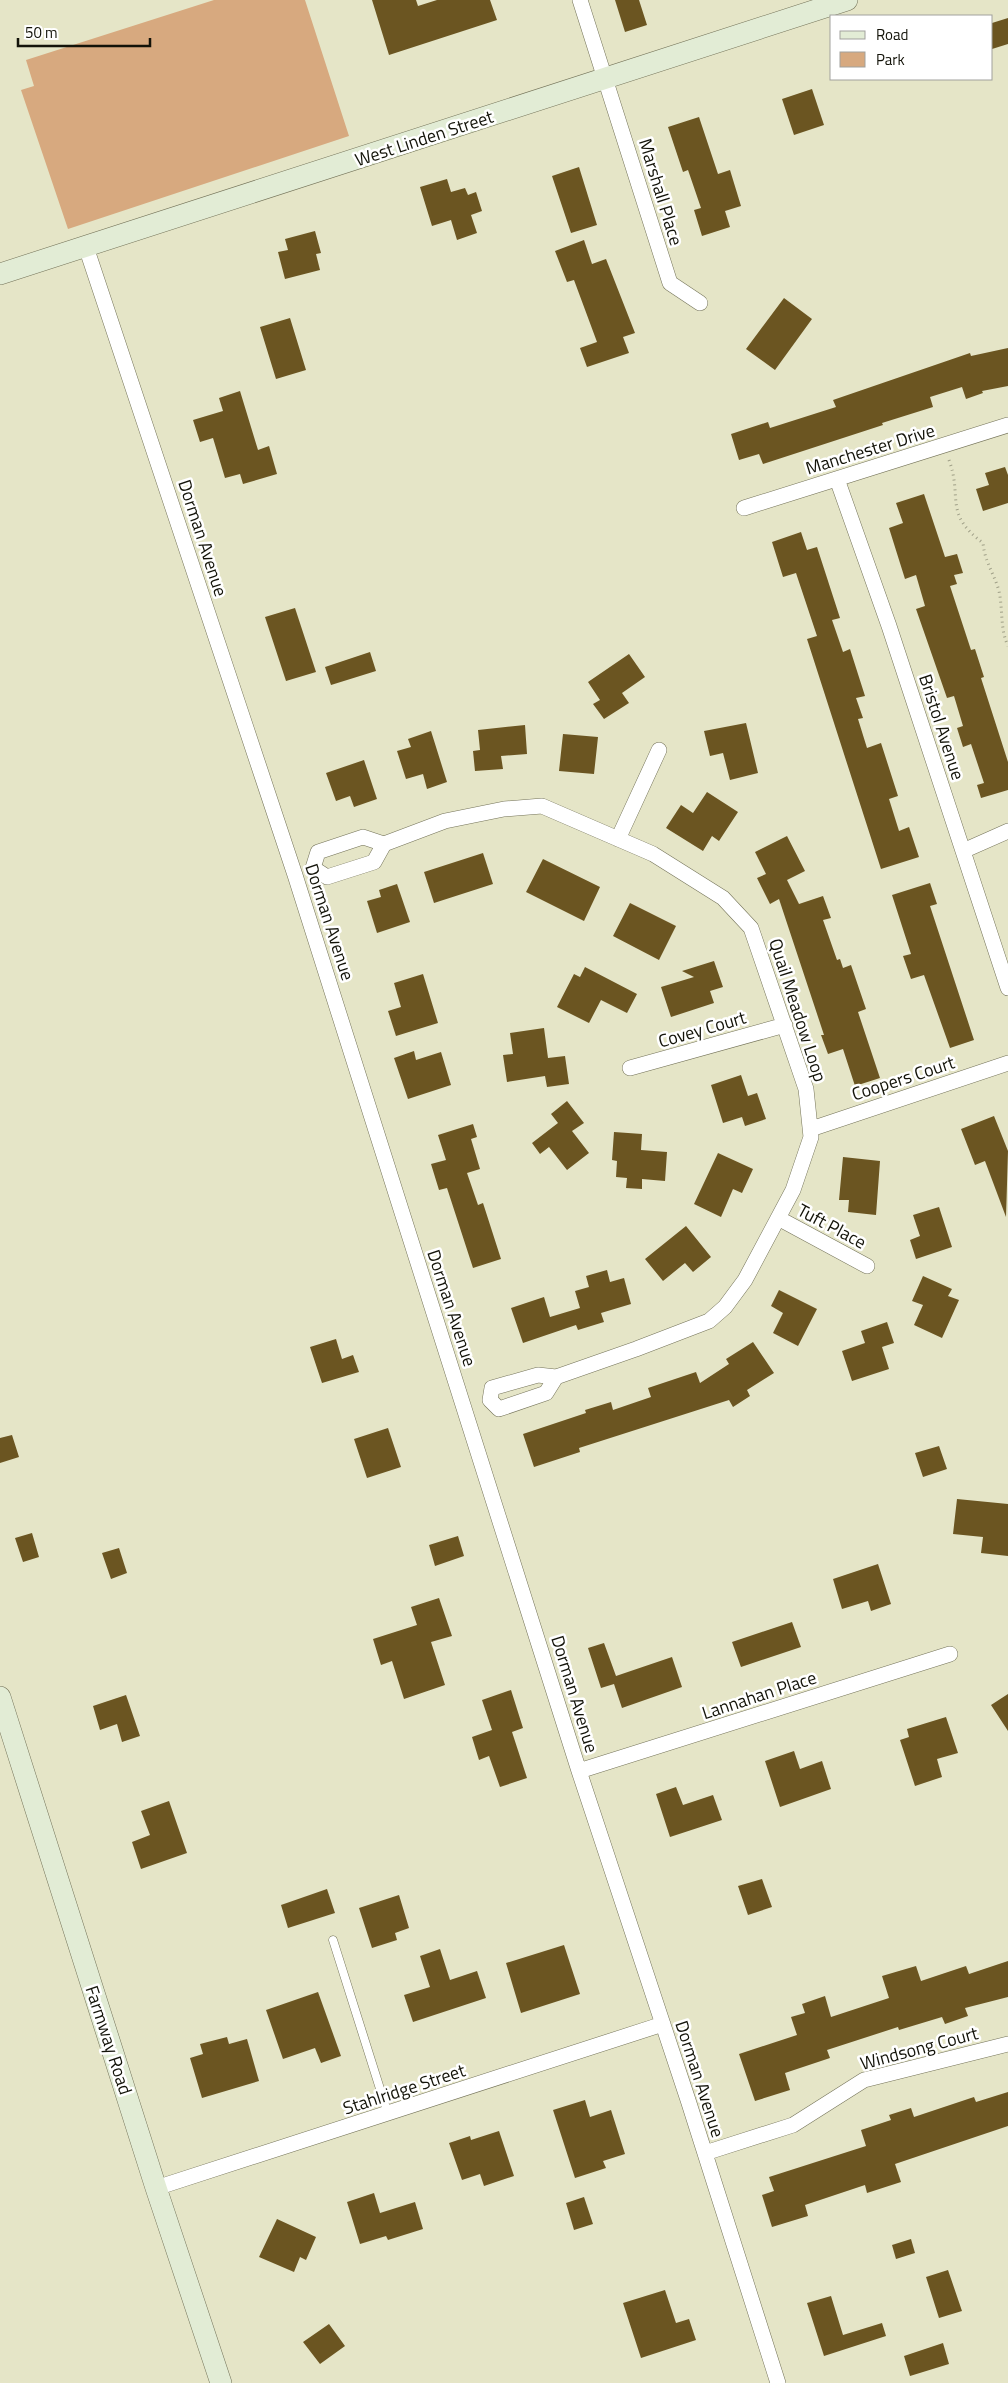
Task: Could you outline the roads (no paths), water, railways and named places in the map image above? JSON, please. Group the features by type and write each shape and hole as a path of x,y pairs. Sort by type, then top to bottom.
{"street":[{"name":"Marshall Place","path":"580,0 670,283 700,303"},
{"name":"West Linden Street","path":"0,274 847,0"},
{"name":"Dorman Avenue","path":"86,247 295,875 579,1772 663,2024 778,2383"},
{"name":"Manchester Drive","path":"744,508 1008,425"},
{"name":"Bristol Avenue","path":"837,479 889,626 1008,988"},
{"path":"618,839 658,750"},
{"name":"Quail Meadow Loop","path":"384,844 445,821 504,809 542,806 653,854 723,898 751,928 806,1089 811,1137 793,1190 745,1280 725,1307 709,1321 556,1377 538,1375 492,1388 490,1400"},
{"path":"963,851 1008,831"},
{"path":"363,837 384,844 374,862 327,877 313,868 318,852 363,837"},
{"path":"295,875 313,868"},
{"name":"Covey Court","path":"630,1068 785,1025"},
{"name":"Coopers Court","path":"811,1129 1008,1064"},
{"name":"Tuft Place","path":"778,1218 867,1266"},
{"name":"Quail Meadow Loop","path":"490,1400 499,1409 546,1393 556,1377"},
{"name":"Quail Meadow Loop","path":"463,1407 490,1400"},
{"name":"Lannahan Place","path":"579,1772 950,1654"},
{"name":"Farmway Road","path":"0,1698 156,2188 221,2383"},
{"name":"Stahlridge Street","path":"156,2188 663,2024"},
{"name":"Windsong Court","path":"705,2153 793,2126 864,2080 1008,2044"}],"lane":[{"path":"333,1940 388,2114"}]}
